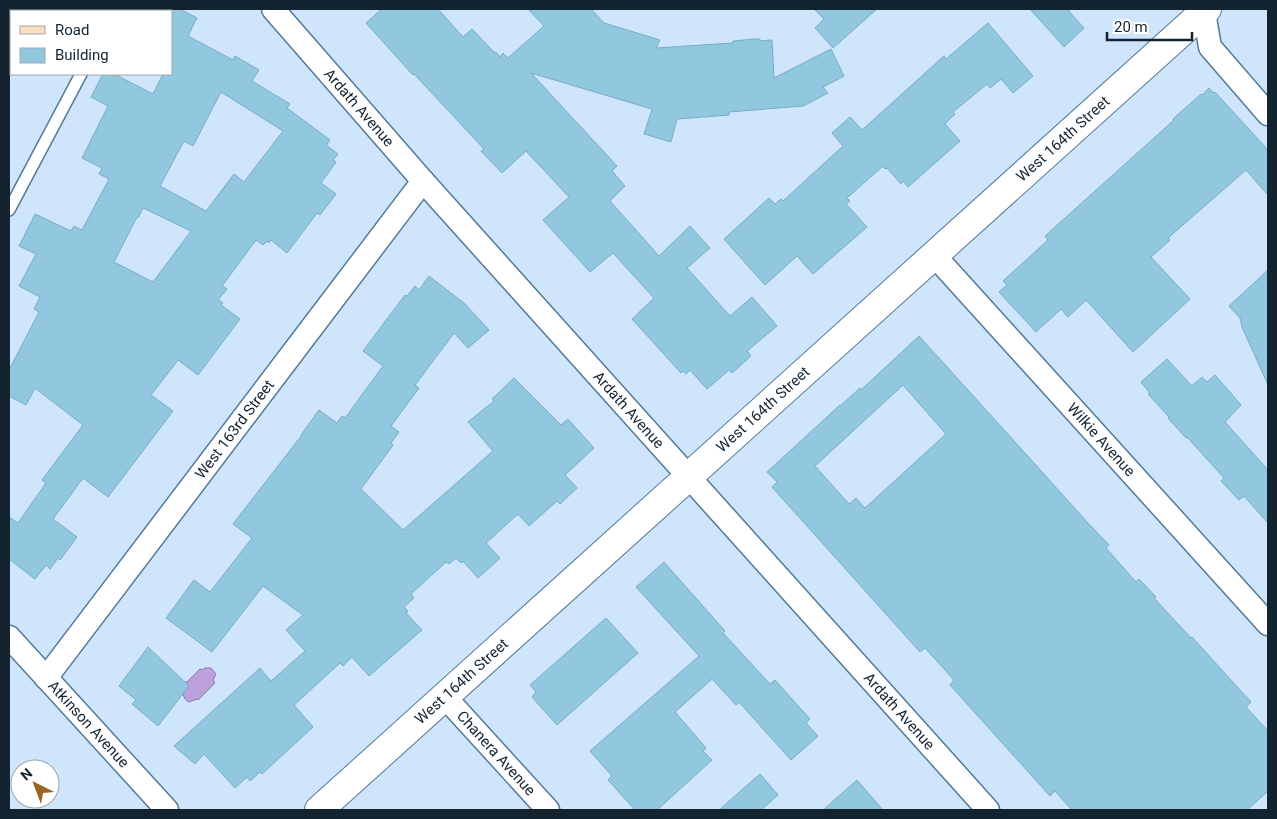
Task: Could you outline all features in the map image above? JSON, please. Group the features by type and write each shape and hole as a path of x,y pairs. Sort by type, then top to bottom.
{"street":[{"name":"Ardath Avenue","path":"273,9 423,181 988,810"},
{"path":"1204,10 1210,47 1268,114"},
{"name":"West 164th Street","path":"319,810 1204,10"},
{"name":"West 163rd Street","path":"46,678 423,181"},
{"name":"Wilkie Avenue","path":"934,255 1268,624"},
{"name":"Atkinson Avenue","path":"9,637 167,810"},
{"name":"Chanera Avenue","path":"445,697 548,810"}],"lane":[{"path":"9,210 80,75"}],"shaded area":[{"path":"211,668 216,674 213,680 215,683 198,700 189,702 184,696 183,682 187,682 200,669"}],"building":[{"path":"171,9 180,9 197,18 188,36 233,60 235,56 259,70 252,81 290,104 287,108 330,140 326,145 338,154 333,160 336,162 321,183 336,194 320,215 317,213 287,253 271,240 263,245 256,240 222,286 227,289 218,300 223,303 221,305 240,319 198,375 178,360 151,395 173,411 108,497 83,478 53,519 77,537 60,560 58,558 50,569 46,565 35,579 9,559 9,517 18,523 46,483 42,480 83,425 35,388 26,405 9,396 9,370 39,312 34,309 40,297 19,286 36,254 19,246 35,214 71,231 74,226 82,230 109,179 99,174 102,168 82,158 108,106 91,97 102,75 116,75 153,94 162,75 172,75","holes":["221,92 283,131 244,182 234,174 206,211 160,186 184,141 193,146","143,208 191,231 153,282 114,262"]},
{"path":"382,9 438,9 463,37 472,29 495,53 500,57 503,53 508,58 544,26 528,9 591,9 604,23 660,40 656,48 733,43 733,41 755,39 760,39 760,41 772,40 774,78 831,49 844,76 823,87 828,93 803,106 729,112 729,115 677,119 671,142 644,134 652,109 531,73 617,166 612,171 625,186 610,201 659,256 690,226 710,248 687,268 730,316 752,297 777,326 747,351 751,356 732,373 729,370 707,389 690,370 686,374 683,371 681,373 632,319 654,298 613,253 590,272 543,220 569,197 526,151 502,173 481,151 484,149 366,23"},
{"path":"814,9 877,9 833,48 815,28 824,19"},
{"path":"1030,9 1067,9 1084,28 1064,47"},
{"path":"988,23 1033,76 1013,93 1001,79 990,88 987,84 953,112 955,114 945,124 960,141 908,187 903,181 901,184 883,166 847,198 850,201 846,204 867,227 813,274 797,256 765,285 724,239 769,198 775,204 781,199 783,201 843,146 832,133 850,117 862,130 944,56 946,59"},
{"path":"1209,88 1215,92 1268,150 1268,195 1246,170 1168,238 1170,240 1151,257 1190,299 1133,352 1086,300 1068,317 1061,309 1036,332 999,292 1007,285 1003,281 1048,240 1045,236"},
{"path":"1268,270 1268,385 1242,327 1240,318 1229,306"},
{"path":"429,276 465,304 489,330 468,348 454,333 415,385 419,388 391,426 399,432 391,443 393,445 361,489 403,530 493,451 468,422 494,401 492,399 514,378 561,425 568,419 594,448 565,475 577,488 560,504 557,501 529,526 518,514 486,543 500,558 478,578 463,561 461,563 456,558 449,564 446,562 411,594 414,598 404,607 408,611 406,613 422,630 369,676 352,657 343,666 340,663 294,705 313,727 262,774 260,772 250,781 247,777 235,788 204,754 195,764 174,746 260,668 271,681 305,651 286,630 303,615 263,586 212,652 166,618 194,580 210,592 252,538 233,524 319,410 337,423 342,416 345,418 383,366 363,351 405,295 407,296 415,286 419,290"},
{"path":"919,336 1109,545 1106,548 1136,582 1139,579 1156,597 1154,598 1251,702 1246,707 1268,731 1268,791 1247,810 1072,810 1055,791 1050,796 950,685 954,680 925,648 920,652 772,487 777,482 767,472 840,405 860,388 861,390","holes":["903,385 946,434 865,508 856,498 849,504 815,466"]},
{"path":"1167,359 1192,386 1202,377 1207,382 1215,375 1241,405 1225,422 1268,470 1268,523 1244,496 1239,500 1221,481 1224,478 1148,394 1150,393 1141,382"},
{"path":"664,562 725,631 723,633 770,684 775,680 810,719 806,723 818,736 791,760 739,702 736,705 712,679 675,712 706,748 703,751 712,760 657,810 635,810 608,780 612,776 590,751 699,656 636,587"},
{"path":"606,618 638,653 557,725 532,697 536,692 530,685"},
{"path":"148,647 189,686 158,726 132,704 136,700 119,686"},
{"path":"760,774 778,795 761,810 719,810"},
{"path":"857,780 883,810 823,810"}]}
